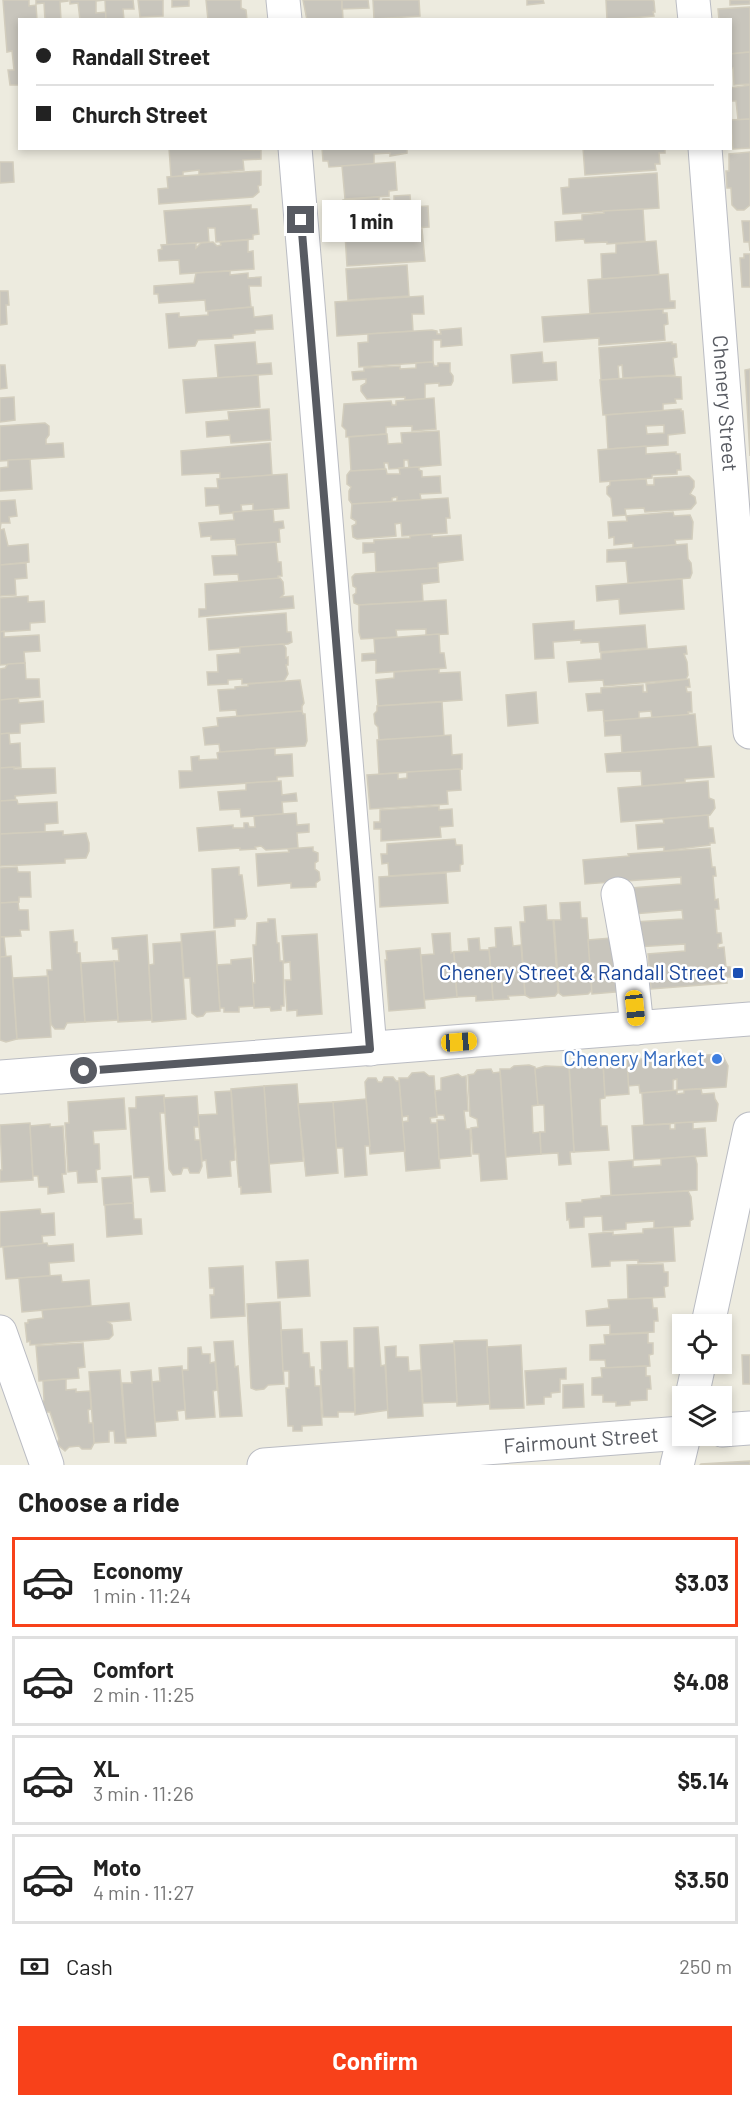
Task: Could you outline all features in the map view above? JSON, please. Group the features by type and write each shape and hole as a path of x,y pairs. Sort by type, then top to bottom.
{"street":[{"path":"283,0 285,18"},
{"path":"693,0 695,18"},
{"path":"295,150 370,1049"},
{"name":"Chenery Street","path":"705,150 750,732"},
{"path":"618,894 630,961 637,1028"},
{"path":"0,1077 750,1019"},
{"path":"710,1314 750,1129"},
{"path":"0,1332 47,1465"},
{"path":"732,1429 750,1428"},
{"name":"Fairmount Street","path":"264,1465 672,1435"},
{"path":"677,1465 681,1446"}],"building":[{"path":"3,0 29,0 29,6 36,5 37,18 18,18 18,85 10,85 8,70 14,70 12,51 7,52"},
{"path":"36,0 68,0 60,2 61,18 45,18 44,3 36,4"},
{"path":"70,0 105,0 96,1 96,13 106,12 106,18 80,18 78,3 70,4"},
{"path":"105,0 133,0 134,9 123,9 124,18 106,18"},
{"path":"138,0 163,0 163,16 140,17"},
{"path":"172,0 189,0 189,6 172,7"},
{"path":"206,0 241,0 241,8 246,10 247,18 208,18"},
{"path":"303,0 342,0 343,18 307,18"},
{"path":"342,0 368,0 369,8 342,9"},
{"path":"373,0 419,0 420,16 374,18"},
{"path":"527,0 543,0 544,3 527,5"},
{"path":"606,0 654,1 654,16 607,18"},
{"path":"730,0 750,0 750,4 730,5"},
{"path":"750,7 750,52 732,54 732,18 719,18 718,9"},
{"path":"750,52 750,84 734,85 732,54"},
{"path":"750,85 750,119 738,120 736,101 732,101 732,88"},
{"path":"750,119 750,148 733,149 732,120"},
{"path":"169,150 261,150 261,159 243,160 244,170 199,174 199,170 183,172 183,176 171,177"},
{"path":"322,150 407,150 407,153 390,156 390,153 374,154 374,164 329,167 328,161 323,161"},
{"path":"583,150 665,150 665,153 659,153 660,164 655,164 656,170 585,175"},
{"path":"750,152 750,205 744,210 737,210 732,205 731,188 727,188 726,171 729,171 729,154"},
{"path":"0,162 13,162 14,182 0,183"},
{"path":"395,162 397,190 389,191 389,196 345,199 342,166"},
{"path":"261,171 259,192 253,197 159,204 158,189 168,188 167,177"},
{"path":"657,173 659,208 563,214 561,188 569,187 569,179"},
{"path":"410,195 411,207 428,206 429,227 345,232 343,200 379,197 379,202 389,199 391,202 394,201 394,196"},
{"path":"251,205 251,209 257,209 259,234 253,235 253,239 216,242 215,228 208,228 209,242 167,245 164,211"},
{"path":"643,209 645,241 607,244 607,242 585,243 584,239 556,241 555,222 582,220 582,215 604,213 603,211"},
{"path":"742,221 750,221 750,251 749,242 744,242"},
{"path":"422,229 425,261 347,266 345,234 387,231 387,237 402,236 401,230"},
{"path":"248,240 248,252 253,251 254,269 180,274 179,260 159,261 158,250 162,249 161,245 196,243 196,248 201,243 213,242 217,246 221,245 220,242"},
{"path":"656,241 659,275 602,279 601,254 616,253 616,244"},
{"path":"744,254 750,254 750,287 742,287 740,258 744,258"},
{"path":"407,265 409,296 348,300 346,269"},
{"path":"230,271 230,275 248,273 248,278 261,277 261,286 249,286 251,307 206,311 205,300 159,303 158,294 154,294 154,286 194,283 196,273"},
{"path":"668,274 670,301 675,301 675,308 590,314 588,280"},
{"path":"0,291 8,291 9,305 6,305 7,324 0,325"},
{"path":"423,296 424,314 412,314 413,331 337,336 335,302"},
{"path":"253,307 254,317 272,315 273,329 255,330 255,333 233,335 233,338 198,340 195,346 169,348 166,314 179,313 179,317 208,315 208,311"},
{"path":"663,309 663,313 667,313 668,324 664,325 665,340 599,345 599,338 544,342 542,317"},
{"path":"461,328 462,345 441,347 441,340 433,340 433,362 359,367 358,343 368,342 368,334 432,330 441,334 440,330"},
{"path":"255,342 257,364 271,363 272,374 218,378 215,345"},
{"path":"672,342 676,344 677,357 673,358 675,375 623,378 622,365 618,366 619,379 601,380 599,348"},
{"path":"542,352 543,363 556,362 557,380 513,383 511,355"},
{"path":"433,362 434,366 438,366 438,363 450,363 453,381 451,385 425,384 425,399 405,400 405,397 367,399 361,391 361,386 366,383 366,379 353,380 352,372 364,371 364,368 400,366 400,369 416,368 416,363"},
{"path":"0,365 5,365 7,388 0,389"},
{"path":"750,369 750,456 745,370"},
{"path":"258,375 260,407 186,413 183,380"},
{"path":"681,377 682,399 675,399 676,403 663,404 663,411 603,415 600,380"},
{"path":"14,397 15,420 0,422 0,398"},
{"path":"434,398 436,429 412,431 412,426 386,427 386,434 346,437 346,430 342,426 344,404 391,401 392,405 396,405 396,401"},
{"path":"269,409 271,440 231,443 230,435 207,437 206,422 229,420 228,412"},
{"path":"681,409 685,433 668,435 668,445 608,449 606,415","holes":["664,425 664,433 647,434 646,426"]},
{"path":"45,423 49,426 46,444 63,443 64,457 0,461 0,426"},
{"path":"439,431 441,465 409,468 408,460 404,460 404,468 389,469 388,463 384,463 385,469 351,471 349,437 387,434 388,444 402,443 401,433"},
{"path":"270,443 272,475 220,479 220,473 182,475 181,451"},
{"path":"646,446 646,454 676,452 680,454 681,470 677,470 677,474 652,475 652,478 600,482 598,450"},
{"path":"30,459 32,489 0,491 0,468 8,467 8,460"},
{"path":"419,467 422,477 440,476 441,493 420,494 421,500 397,501 397,497 392,498 392,502 352,504 349,500 351,487 347,484 347,475 350,471 386,469 387,474 400,474 399,468"},
{"path":"287,474 289,508 253,511 253,504 241,505 242,512 220,514 219,505 206,506 205,488 218,488 217,479"},
{"path":"689,476 694,481 690,494 695,497 696,503 691,509 645,512 644,508 625,509 626,515 613,516 611,498 607,494 610,481 646,479 647,485 654,485 654,478"},
{"path":"448,498 450,518 446,518 447,533 402,536 401,523 395,524 396,536 357,539 353,537 352,526 356,524 356,521 351,518 352,504"},
{"path":"15,500 17,516 9,517 10,523 1,523 0,530 0,501"},
{"path":"273,509 274,522 283,521 284,528 279,529 280,542 236,545 235,539 211,540 211,536 201,537 199,523 234,520 233,512"},
{"path":"673,512 674,516 690,515 693,522 692,539 675,540 676,545 633,548 633,543 614,545 614,537 609,538 608,522 627,521 626,516"},
{"path":"4,529 8,546 28,544 29,562 0,565 0,530"},
{"path":"432,534 432,537 461,535 463,560 438,563 438,568 376,572 375,552 363,553 363,543"},
{"path":"276,542 282,576 278,576 278,579 239,582 238,574 214,575 212,556 237,555 236,545"},
{"path":"687,544 692,573 690,578 628,583 626,561 607,562 607,550"},
{"path":"26,563 27,578 15,579 16,595 0,596 0,565"},
{"path":"438,568 439,582 422,584 423,601 359,605 354,603 353,595 356,593 356,588 353,586 352,577 355,574"},
{"path":"280,578 283,582 284,594 281,597 293,596 294,608 199,617 199,609 206,609 205,584"},
{"path":"682,579 684,609 620,614 619,599 597,601 596,586"},
{"path":"28,596 28,602 44,601 45,622 30,623 30,630 0,632 0,598"},
{"path":"446,600 448,634 426,635 426,629 396,630 397,637 361,639 359,605"},
{"path":"286,613 287,632 291,632 292,642 288,644 209,650 207,619"},
{"path":"574,621 574,630 645,625 647,648 600,652 599,642 581,643 581,640 553,642 554,658 535,659 533,624"},
{"path":"4,631 4,637 39,635 40,651 24,652 25,663 0,665 0,632"},
{"path":"439,634 440,653 444,653 446,668 376,673 376,660 362,661 362,654 375,653 374,639"},
{"path":"283,644 286,648 286,658 288,657 288,665 286,665 288,674 284,681 242,684 242,679 228,680 228,684 208,685 207,672 218,672 217,655 240,653 240,647"},
{"path":"686,646 687,654 684,654 688,675 686,679 604,686 603,680 569,682 567,662 601,659 601,653"},
{"path":"25,663 26,679 39,679 40,697 0,700 0,669 5,668 8,664"},
{"path":"439,669 439,673 460,672 462,700 378,706 376,680 394,678 394,672"},
{"path":"689,679 690,687 686,687 687,692 691,692 692,712 688,712 689,715 652,718 651,711 639,712 639,719 604,721 603,710 588,711 586,694 601,693 601,688 643,685 643,692 647,692 646,684"},
{"path":"300,680 304,703 302,711 237,716 236,710 220,711 218,690 235,689 235,687 248,686 248,684"},
{"path":"536,692 538,723 508,726 506,695"},
{"path":"18,698 19,703 43,701 44,722 20,724 20,733 0,734 0,700"},
{"path":"442,702 444,736 379,740 374,714 377,706"},
{"path":"302,711 305,714 307,741 305,746 220,752 219,744 205,745 203,728 218,726 217,718"},
{"path":"695,714 698,747 622,753 621,735 605,736 604,721"},
{"path":"9,733 10,744 20,743 21,767 0,768 0,734"},
{"path":"451,735 452,755 462,754 462,769 379,774 377,740"},
{"path":"711,746 714,777 642,786 641,771 607,772 605,754"},
{"path":"275,748 275,755 292,754 293,776 277,777 277,781 180,788 179,771 192,771 191,757 199,756 199,760 218,759 217,753 220,752"},
{"path":"14,767 14,769 55,768 56,793 15,796 16,800 0,801 0,768"},
{"path":"460,769 461,790 447,791 448,804 370,809 367,775 398,773 398,779 407,778 407,772"},
{"path":"281,781 282,795 296,793 297,801 282,802 283,814 241,817 240,809 220,810 218,792 246,790 246,783"},
{"path":"708,781 709,798 714,800 715,808 710,815 621,822 618,788"},
{"path":"17,800 18,804 57,802 58,823 45,824 45,832 0,834 0,801"},
{"path":"439,806 439,810 452,809 453,826 440,827 441,837 381,841 381,829 374,829 374,822 380,822 380,810"},
{"path":"296,813 297,825 309,824 309,832 297,833 298,848 266,850 261,846 255,847 256,849 199,851 197,828 233,825 233,828 244,828 244,823 248,823 249,827 255,827 254,816"},
{"path":"708,815 709,828 713,828 715,843 664,851 664,847 638,849 636,825 664,823 663,819"},
{"path":"63,831 63,835 86,833 89,851 86,858 65,859 65,863 0,866 0,834"},
{"path":"455,839 456,845 462,845 463,864 460,865 460,871 389,876 388,863 382,864 381,854 387,854 387,844"},
{"path":"313,847 313,851 318,853 315,869 319,872 320,880 316,883 316,887 291,888 291,883 258,886 256,854 289,852 288,849"},
{"path":"710,848 712,867 715,867 716,876 713,876 715,900 718,899 719,909 715,909 717,933 721,933 722,943 718,944 718,948 724,947 726,967 730,967 731,977 726,977 727,983 651,989 648,954 685,951 685,944 636,947 634,922 683,919 682,910 633,914 631,888 681,884 681,877 585,884 583,860"},
{"path":"17,867 18,872 30,872 31,897 19,897 19,902 0,903 0,868"},
{"path":"239,867 247,916 245,919 235,919 235,926 214,928 212,869"},
{"path":"446,873 448,903 380,907 379,877"},
{"path":"18,902 19,910 28,910 29,930 20,930 21,936 0,937 0,903"},
{"path":"580,902 581,918 587,918 592,990 588,994 563,996 559,993 554,920 561,920 560,903"},
{"path":"546,905 547,920 553,920 558,992 555,996 530,998 525,995 520,922 525,922 524,907"},
{"path":"268,919 275,919 280,961 283,961 284,1006 281,1006 281,1010 271,1011 270,1007 254,1008 252,983 255,983 253,945 256,945 257,923 268,922"},
{"path":"511,927 513,946 521,945 525,995 493,1000 489,948 496,947 495,928"},
{"path":"73,930 74,942 77,942 77,953 80,953 85,1022 67,1023 64,1029 55,1029 51,1024 47,970 52,970 50,932"},
{"path":"215,931 220,1011 206,1012 203,1016 197,1017 192,1013 190,978 184,978 181,934"},
{"path":"450,933 451,953 454,952 457,997 424,1000 421,955 434,954 432,934"},
{"path":"317,934 322,1014 297,1016 297,1010 287,1011 285,980 291,980 290,962 284,963 282,936"},
{"path":"147,935 152,1020 118,1022 114,961 119,961 118,949 113,949 112,938"},
{"path":"0,937 4,937 6,957 0,957"},
{"path":"479,938 480,950 489,950 493,1000 476,1001 476,996 457,997 454,952 469,951 468,939"},
{"path":"611,938 614,969 625,968 627,991 592,994 588,940"},
{"path":"181,942 186,1019 152,1022 149,965 154,964 153,944"},
{"path":"420,948 425,1008 389,1011 386,951"},
{"path":"11,956 17,1039 6,1042 0,1040 0,957"},
{"path":"251,958 254,1006 239,1007 239,1012 224,1012 224,1008 220,1008 217,965 231,964 231,960"},
{"path":"114,961 118,1020 85,1022 81,963"},
{"path":"48,976 51,1037 17,1039 13,978"},
{"path":"722,1054 728,1066 726,1087 677,1090 677,1079 673,1080 673,1091 640,1093 639,1085 628,1086 627,1060"},
{"path":"627,1060 629,1094 605,1096 603,1061"},
{"path":"573,1061 603,1061 605,1098 600,1099 601,1126 607,1126 609,1150 574,1152 569,1064"},
{"path":"529,1065 535,1067 538,1105 532,1106 533,1133 540,1132 541,1154 506,1157 500,1069"},
{"path":"545,1066 569,1067 574,1152 570,1152 571,1164 559,1165 558,1153 541,1154 540,1132 545,1132 544,1105 538,1105 535,1069"},
{"path":"491,1069 493,1073 500,1072 507,1179 481,1181 479,1154 473,1154 471,1128 478,1127 477,1119 470,1116 468,1075 474,1074 477,1070"},
{"path":"424,1072 429,1076 434,1076 437,1117 430,1118 431,1123 437,1123 440,1168 406,1171 402,1122 408,1121 408,1116 402,1117 399,1078 408,1078 412,1073"},
{"path":"458,1074 462,1077 466,1076 468,1111 464,1111 466,1129 470,1129 471,1156 439,1159 437,1120 445,1120 444,1115 437,1115 435,1091 441,1090 441,1078"},
{"path":"384,1077 393,1077 399,1081 405,1151 370,1154 365,1082 368,1078 376,1078 378,1082 382,1082"},
{"path":"297,1084 303,1161 269,1164 264,1086"},
{"path":"264,1086 271,1192 241,1194 231,1089"},
{"path":"701,1089 702,1094 714,1093 718,1104 716,1121 644,1125 642,1093 677,1090 677,1094 684,1093 684,1090"},
{"path":"231,1091 235,1160 230,1161 231,1176 208,1178 206,1160 202,1161 198,1115 217,1114 215,1092"},
{"path":"164,1095 165,1113 160,1113 165,1191 151,1192 149,1177 134,1178 129,1108 136,1108 136,1097"},
{"path":"197,1096 199,1127 194,1127 195,1140 200,1140 202,1166 199,1173 190,1173 188,1168 183,1168 181,1174 173,1175 169,1169 164,1098"},
{"path":"124,1098 126,1129 93,1131 94,1144 99,1144 100,1169 96,1170 97,1182 78,1183 77,1171 68,1172 65,1123 69,1123 68,1102"},
{"path":"366,1099 370,1146 365,1146 367,1175 345,1177 343,1148 336,1148 333,1102"},
{"path":"333,1102 338,1173 306,1176 298,1104"},
{"path":"693,1122 693,1129 705,1128 707,1156 634,1160 632,1126 670,1124 670,1129 675,1129 675,1123"},
{"path":"30,1123 33,1180 0,1182 0,1170 2,1170 0,1125"},
{"path":"50,1124 50,1127 63,1126 66,1174 62,1174 64,1192 48,1194 48,1187 39,1187 38,1176 33,1176 30,1126"},
{"path":"695,1156 697,1190 611,1196 609,1162 633,1160 633,1167 661,1165 661,1159"},
{"path":"131,1176 133,1203 104,1205 102,1178"},
{"path":"688,1191 691,1197 693,1219 690,1221 690,1226 654,1228 654,1221 626,1223 626,1229 603,1231 602,1216 584,1217 584,1227 570,1228 569,1219 567,1220 566,1203 582,1202 582,1200 601,1198 601,1196"},
{"path":"133,1203 134,1219 141,1219 142,1234 107,1237 105,1205"},
{"path":"40,1209 41,1214 54,1213 55,1235 42,1236 43,1244 0,1247 0,1212"},
{"path":"673,1227 675,1261 638,1263 638,1260 610,1261 610,1266 592,1267 589,1234 643,1233 643,1229"},
{"path":"47,1243 48,1246 73,1244 74,1261 49,1263 50,1276 6,1279 3,1247"},
{"path":"308,1260 310,1296 278,1298 276,1262"},
{"path":"663,1264 664,1272 668,1272 668,1286 664,1287 665,1297 628,1299 627,1265"},
{"path":"243,1266 245,1316 211,1318 210,1295 214,1295 214,1288 210,1288 209,1268"},
{"path":"61,1275 62,1282 89,1280 91,1306 22,1312 19,1278"},
{"path":"652,1298 653,1308 657,1308 658,1321 654,1321 654,1332 610,1334 610,1325 587,1326 586,1311 609,1308 608,1300"},
{"path":"280,1302 284,1384 268,1385 264,1389 256,1390 251,1388 247,1304"},
{"path":"129,1303 131,1320 108,1322 112,1325 113,1335 109,1339 30,1345 30,1341 27,1342 25,1323 28,1323 28,1320 43,1318 42,1310"},
{"path":"378,1327 381,1366 385,1365 388,1410 355,1415 354,1328"},
{"path":"302,1329 303,1353 309,1353 310,1367 314,1367 315,1386 320,1386 322,1425 302,1426 302,1431 293,1431 293,1426 288,1426 286,1388 289,1388 289,1371 283,1371 281,1330"},
{"path":"648,1333 648,1343 653,1343 653,1354 649,1355 650,1366 606,1368 605,1360 590,1360 590,1345 605,1344 604,1335"},
{"path":"487,1340 490,1404 457,1406 454,1341"},
{"path":"233,1341 235,1367 238,1366 242,1416 220,1417 214,1342"},
{"path":"347,1341 348,1368 353,1368 355,1412 338,1412 338,1417 323,1417 321,1342"},
{"path":"83,1343 85,1367 78,1368 79,1378 39,1381 36,1346"},
{"path":"454,1343 457,1402 423,1403 420,1345"},
{"path":"521,1345 524,1408 490,1409 487,1347"},
{"path":"396,1346 396,1357 408,1357 409,1371 421,1370 423,1416 388,1418 385,1347"},
{"path":"201,1347 202,1354 210,1354 210,1363 215,1362 217,1390 213,1391 215,1417 186,1419 182,1370 188,1370 188,1348"},
{"path":"742,1355 750,1355 750,1384 743,1384"},
{"path":"182,1366 185,1410 177,1411 178,1420 155,1422 152,1382 160,1381 159,1368"},
{"path":"646,1366 646,1376 650,1376 651,1389 647,1389 647,1400 630,1401 630,1405 616,1406 616,1402 603,1402 603,1395 592,1395 592,1378 602,1377 601,1368"},
{"path":"566,1368 566,1379 560,1379 560,1392 551,1393 551,1397 544,1397 544,1404 527,1405 525,1371"},
{"path":"120,1370 126,1443 115,1443 114,1431 109,1431 109,1442 94,1443 89,1372"},
{"path":"151,1370 156,1436 126,1438 122,1383 132,1383 131,1372"},
{"path":"66,1379 66,1390 90,1391 89,1423 93,1423 94,1443 91,1449 82,1449 79,1446 69,1447 65,1451 57,1444 59,1439 50,1412 45,1412 43,1381"},
{"path":"583,1384 584,1407 563,1408 563,1385"},
{"path":"750,1461 750,1465 700,1465 701,1464"}],"place":[{"name":"Chenery Street & Randall Street","path":"738,973"},
{"name":"Chenery Market","path":"717,1059"}],"route":[{"path":"84,1071 370,1049 301,220"}]}
